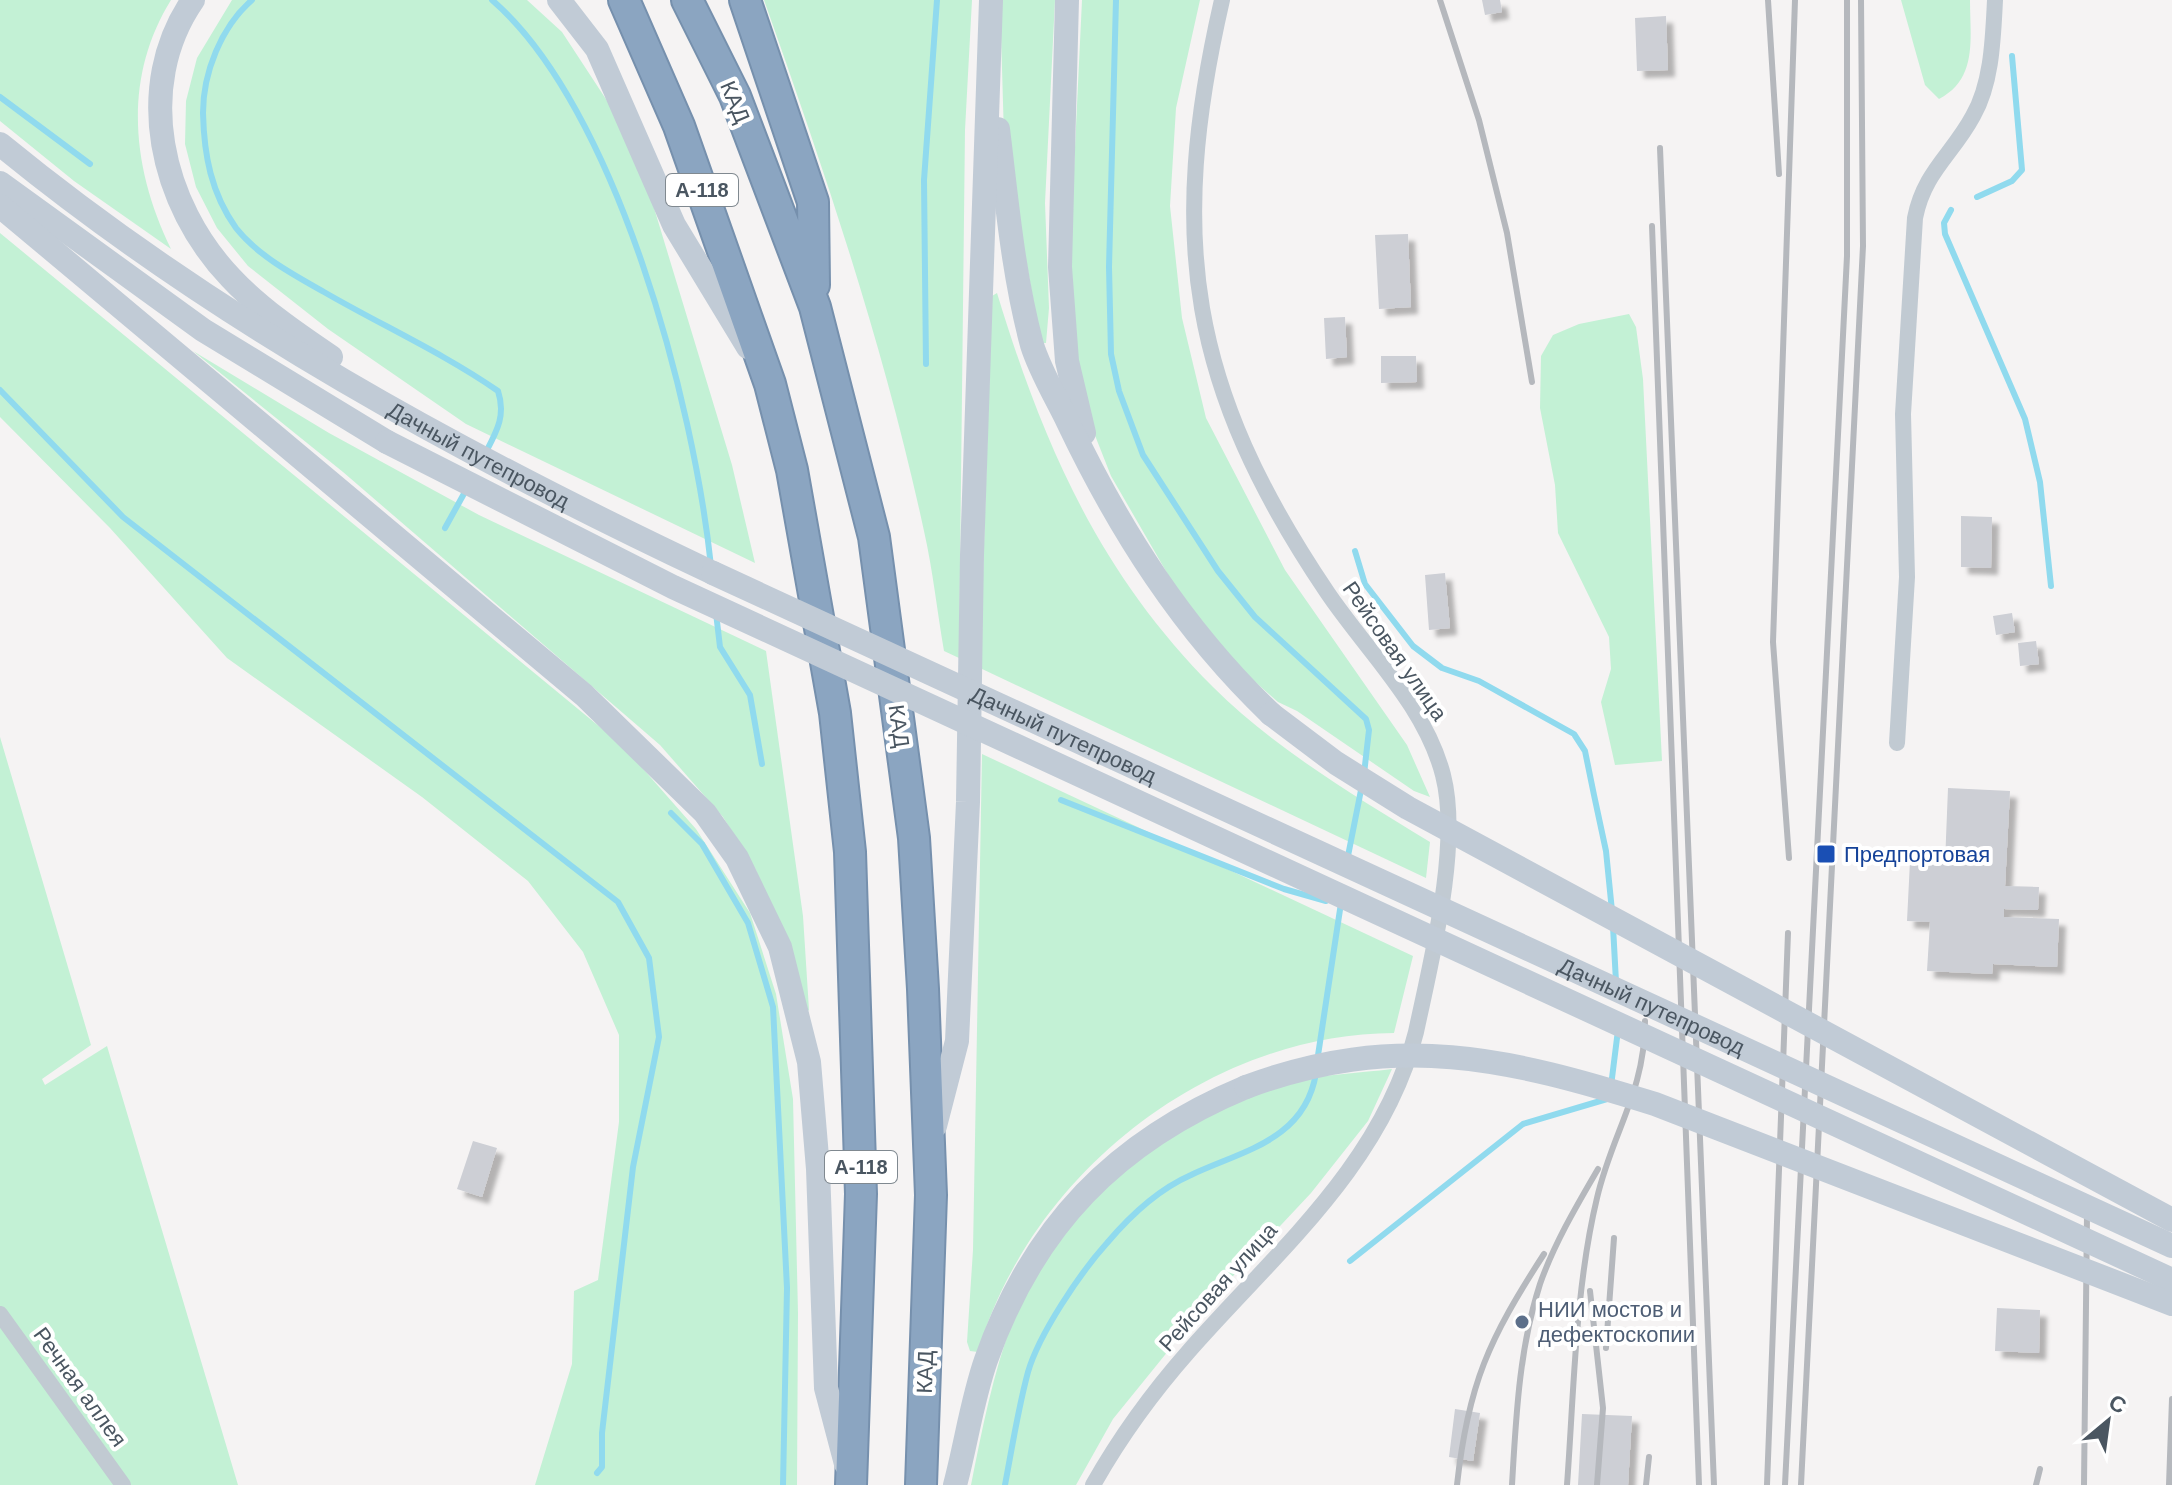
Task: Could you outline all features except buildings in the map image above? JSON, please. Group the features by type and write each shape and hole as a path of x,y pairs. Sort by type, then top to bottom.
{"highway":[{"name":"А-118","path":"624,0 679,126 770,384 812,574 835,713 850,852 861,1194 851,1483"},
{"name":"КАД","path":"687,0 735,96 815,307 874,537 914,838 929,1147 921,1485"},
{"path":"745,0 813,202 815,307"}],"main road":[{"path":"193,0 169,47 160,88 160,125 165,167 205,246 231,279 269,311 475,455"},
{"path":"559,0 597,49 674,225 770,384"},
{"path":"929,1147 957,1041 968,802 972,555 991,0"},
{"path":"1067,0 1060,267 1067,361 1095,478"},
{"path":"989,47 1012,254 1033,348 1095,478 1167,597 1227,672 1271,714 1336,763 1408,808 2172,1220"},
{"name":"Дачный путепровод","path":"0,144 161,265 216,302 343,381 475,455 727,580 2172,1246"},
{"name":"Дачный путепровод","path":"0,183 191,322 387,442 673,587 2172,1280"},
{"path":"0,206 511,630 596,705 705,813 737,858 780,947 809,1062 819,1183 826,1388 851,1483"},
{"path":"955,1485 985,1362 1011,1299 1038,1252 1095,1182 1136,1146 1193,1109 1246,1087 1310,1067 1391,1054 1457,1056 1553,1073 1655,1104 2172,1304"}],"street":[{"name":"Рейсовая улица","path":"1093,1485 1135,1416 1335,1188 1385,1117 1409,1061 1416,1032 1447,849 1448,808 1443,775 1432,746 1411,707 1288,534 1240,440 1216,375 1200,307 1192,222 1196,130 1222,0"},
{"path":"1897,743 1907,577 1903,414 1915,218 1920,196 1931,172 1961,136 1984,89 1995,0"},
{"name":"Речная аллея","path":"0,1314 123,1485"}],"green space":[{"path":"0,0 171,0 155,30 145,61 139,92 138,124 148,187 171,249 74,181 0,121"},
{"path":"232,0 527,0 562,32 634,142 732,465 755,563 466,424 328,329 248,266 217,228 196,187 185,144 186,101 197,58"},
{"path":"764,0 972,0 965,130 959,658 944,651 927,546 873,330 832,197"},
{"path":"1000,0 1055,0 1045,203 1049,308 1046,343 1041,343 1004,137"},
{"path":"1082,0 1200,0 1176,108 1170,206 1182,318 1206,418 1285,570 1407,745 1430,797 1414,791 1297,711 1278,702 1236,665 1178,592 1111,476 1083,405 1069,274"},
{"path":"1901,0 1970,0 1970,43 1966,69 1952,91 1939,99 1925,85"},
{"path":"0,233 623,746 696,829 750,913 776,994 793,1099 798,1313 797,1485 535,1485 572,1364 574,1291 598,1280 619,1122 619,1035 583,952 528,881 422,797 227,658 110,528 0,417"},
{"path":"997,293 1034,402 1056,454 1107,552 1138,599 1173,644 1237,710 1289,751 1430,842 1426,878 980,668 992,296"},
{"path":"1629,314 1636,327 1643,379 1662,761 1615,765 1601,702 1611,669 1609,637 1558,533 1555,485 1540,408 1541,356 1553,335 1579,324"},
{"path":"193,351 329,433 479,515 766,651 803,916 809,1010 805,1013 756,870 723,817 660,745 343,472"},
{"path":"0,737 91,1045 42,1079 45,1085 107,1046 238,1485 0,1485"},
{"path":"982,754 1413,956 1394,1033 1325,1040 1257,1058 1194,1088 1135,1126 1083,1174 1039,1228 1003,1288 978,1352 970,1351 967,1342 973,1250"},
{"path":"1392,1069 1368,1121 1311,1193 1203,1308 1113,1419 1076,1485 971,1485 994,1381 1013,1320 1033,1277 1059,1237 1090,1200 1126,1167 1165,1138 1206,1114 1250,1095 1295,1081"}],"waterway":[{"path":"252,0 223,37 210,67 204,98 207,159 227,215 245,238 277,264 456,364 498,391 501,415 486,452"},
{"path":"492,0 537,49 577,111 612,184 642,263 667,344 687,424 711,566"},
{"path":"926,364 924,180 937,0"},
{"path":"1116,0 1109,267 1111,354 1119,391 1143,455 1218,571 1255,617 1366,719 1369,730 1364,774"},
{"path":"1977,197 2012,181 2022,170 2012,56"},
{"path":"0,97 90,164"},
{"path":"1951,210 1944,223 1945,234 2025,419 2040,482 2051,586"},
{"path":"0,390 123,517 618,902 649,958 659,1037 633,1167 602,1433 602,1467 597,1473"},
{"path":"445,528 466,490"},
{"path":"1355,551 1365,584 1413,646 1442,668 1479,681 1574,734 1585,751 1606,851 1612,911"},
{"path":"716,613 720,647 750,695 762,764"},
{"path":"1347,861 1362,785"},
{"path":"1061,800 1284,889 1326,901"},
{"path":"671,813 702,844 748,923 773,1007 787,1288 783,1485"},
{"path":"1317,1062 1341,903"},
{"path":"1613,926 1616,982"},
{"path":"1611,1086 1618,1030"},
{"path":"1005,1485 1021,1400 1033,1357 1051,1322 1085,1270 1125,1223 1156,1196 1179,1181 1250,1150 1285,1129 1310,1096 1316,1073"},
{"path":"1350,1261 1523,1124 1607,1099"}],"railway":[{"path":"1440,0 1479,120 1507,233 1532,382"},
{"path":"1768,0 1779,174"},
{"path":"1789,858 1773,642 1795,0"},
{"path":"1785,1485 1847,256 1847,0"},
{"path":"1801,1485 1863,246 1861,0"},
{"path":"1660,148 1714,1485"},
{"path":"1652,226 1699,1485"},
{"path":"1767,1485 1788,933"},
{"path":"1567,1485 1584,1268 1603,1175 1640,1069 1645,1021"},
{"path":"1512,1485 1520,1383 1533,1309 1552,1254 1598,1169"},
{"path":"2084,1485 2087,1215"},
{"path":"1606,1348 1614,1238"},
{"path":"1457,1485 1468,1418 1484,1364 1509,1312 1544,1254"},
{"path":"1590,1291 1603,1408 1597,1485"},
{"path":"2169,1485 2172,1399"},
{"path":"1646,1485 1649,1457"},
{"path":"2036,1485 2040,1469"}],"place":[{"name":"Предпортовая","path":"1826,854"},
{"name":"НИИ мостов и дефектоскопии","path":"1522,1322"}]}
